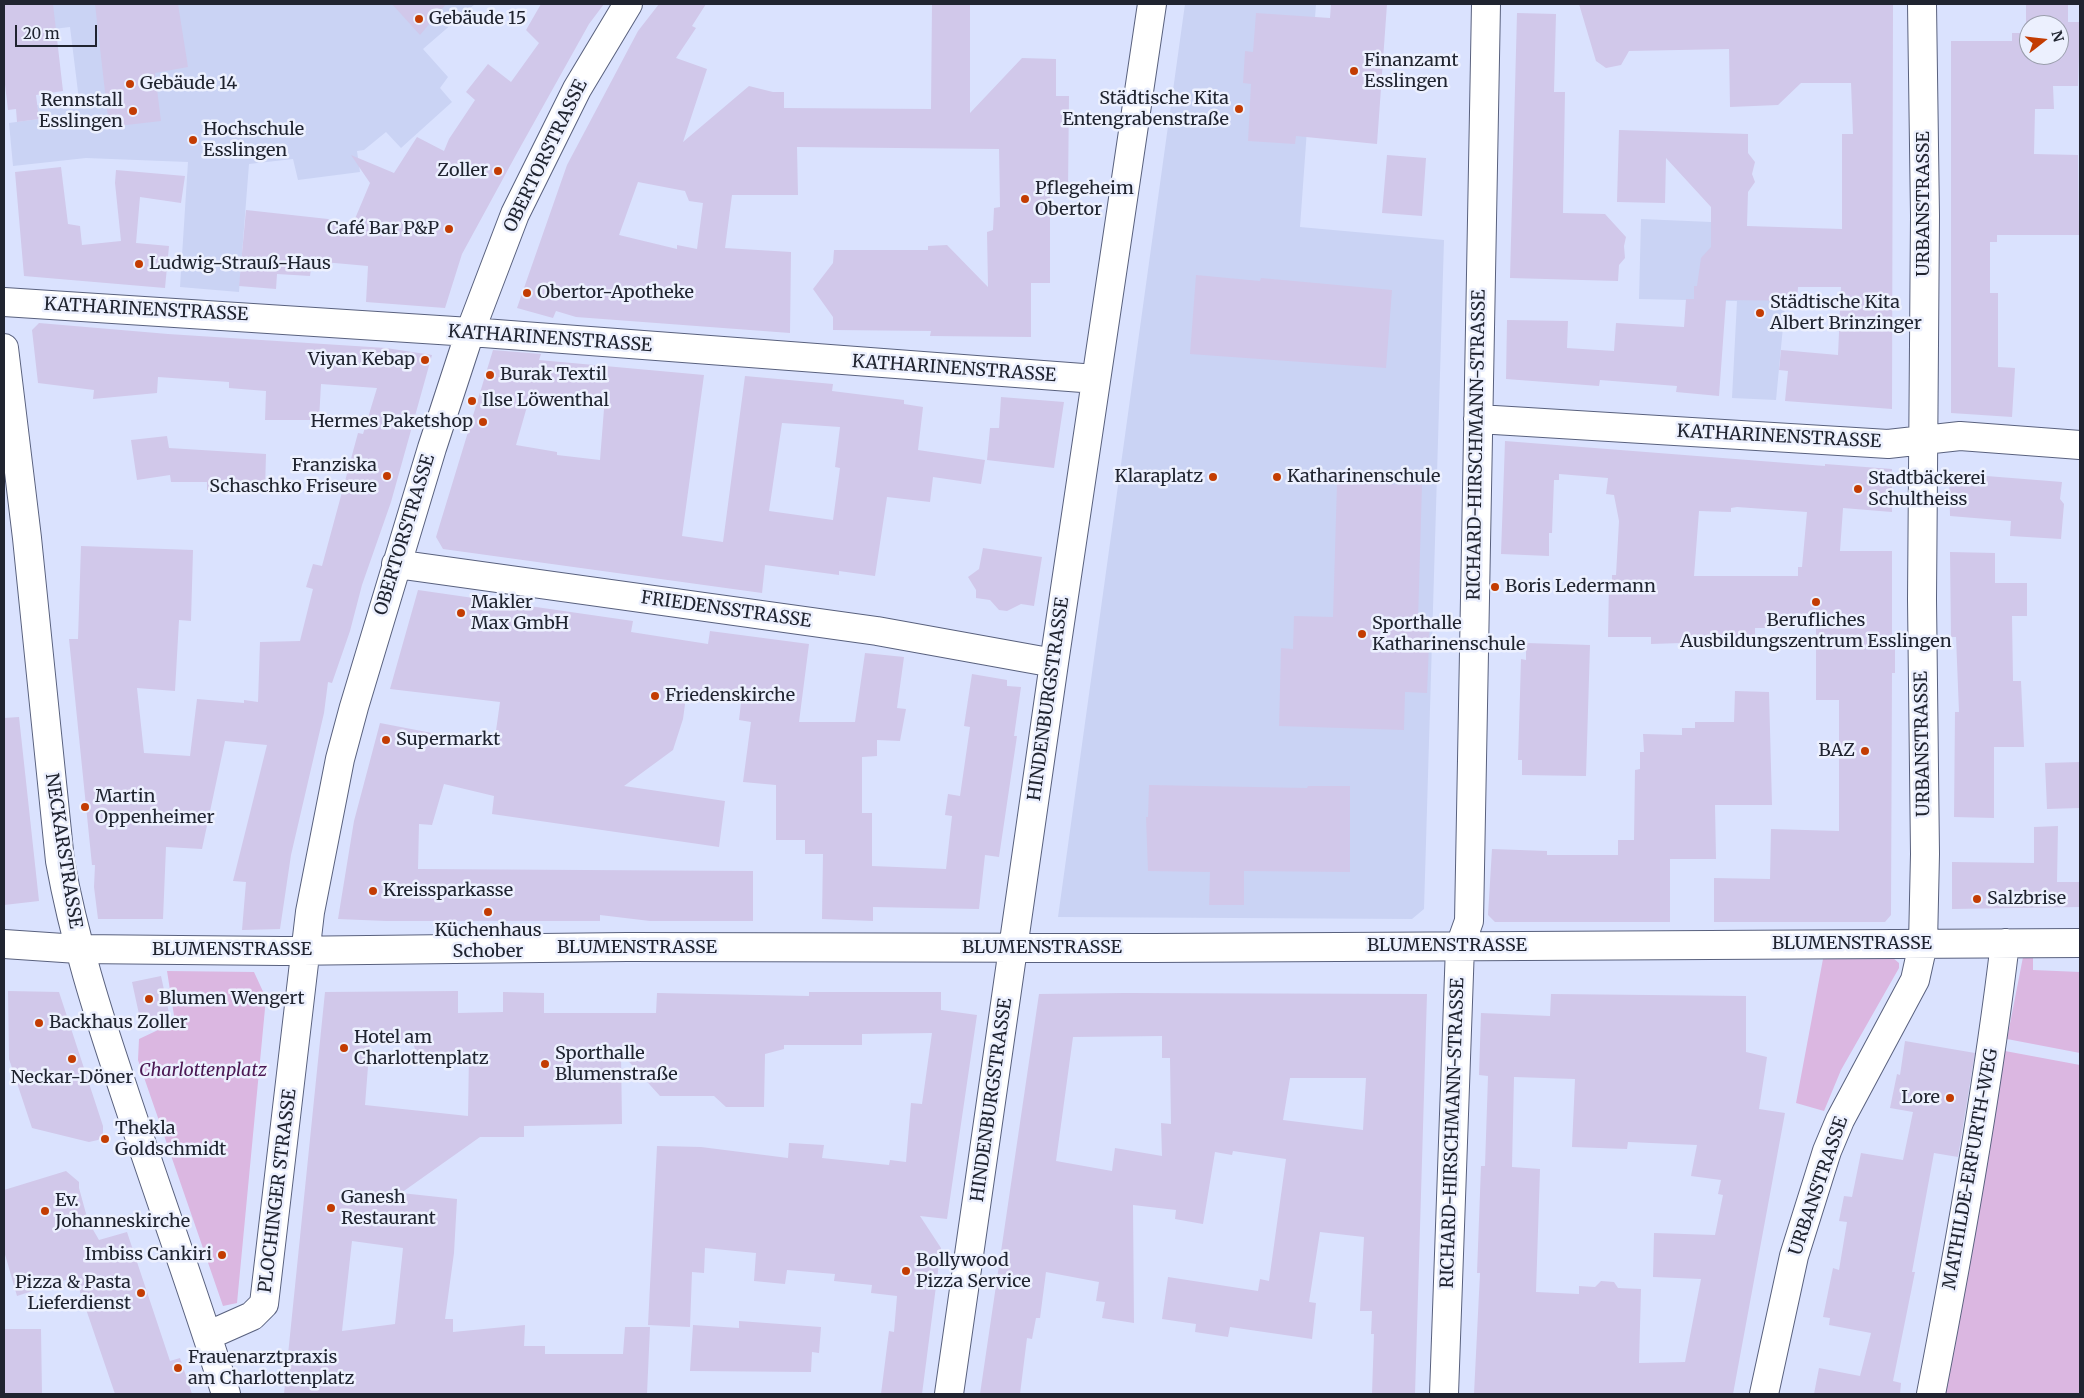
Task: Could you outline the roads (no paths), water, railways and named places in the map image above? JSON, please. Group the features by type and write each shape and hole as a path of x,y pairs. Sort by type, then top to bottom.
{"street":[{"name":"OBERTORSTRASSE","path":"306,951 310,912 340,760 396,564 470,332 515,214 577,89 628,4"},
{"name":"HINDENBURGSTRASSE","path":"949,1394 1054,663 1152,4"},
{"name":"RICHARD-HIRSCHMANN-STRASSE","path":"1444,1394 1460,946 1469,921 1486,4"},
{"name":"URBANSTRASSE","path":"1764,1394 1794,1256 1828,1151 1840,1120 1915,980 1923,944 1925,854 1922,599 1925,440 1925,216 1922,4"},
{"name":"KATHARINENSTRASSE","path":"4,302 470,332 1096,379"},
{"name":"NECKARSTRASSE","path":"4,348 60,861 78,949 142,1148 207,1336"},
{"name":"KATHARINENSTRASSE","path":"1478,419 1888,444 1960,436 2080,445"},
{"name":"FRIEDENSSTRASSE","path":"396,564 877,631 1054,663"},
{"name":"MATHILDE-ERFURTH-WEG","path":"1931,1394 1971,1176 2005,943"},
{"name":"BLUMENSTRASSE","path":"4,944 78,949 306,951 627,947 2080,943"},
{"name":"PLOCHINGER STRASSE","path":"207,1336 252,1316 264,1304 306,951"},
{"path":"207,1336 226,1394"}],"place":[{"name":"Gebäude 15","path":"419,19"},
{"name":"Finanzamt Esslingen","path":"1354,71"},
{"name":"Gebäude 14","path":"130,84"},
{"name":"Städtische Kita Entengrabenstraße","path":"1239,109"},
{"name":"Rennstall Esslingen","path":"133,111"},
{"name":"Hochschule Esslingen","path":"193,140"},
{"name":"Zoller","path":"498,171"},
{"name":"Pflegeheim Obertor","path":"1025,199"},
{"name":"Café Bar P&P","path":"449,229"},
{"name":"Ludwig-Strauß-Haus","path":"139,264"},
{"name":"Obertor-Apotheke","path":"527,293"},
{"name":"Städtische Kita Albert Brinzinger","path":"1760,313"},
{"name":"Viyan Kebap","path":"425,360"},
{"name":"Burak Textil","path":"490,375"},
{"name":"Ilse Löwenthal","path":"472,401"},
{"name":"Hermes Paketshop","path":"483,422"},
{"name":"Franziska Schaschko Friseure","path":"387,476"},
{"name":"Klaraplatz","path":"1213,477"},
{"name":"Katharinenschule","path":"1277,477"},
{"name":"Stadtbäckerei Schultheiss","path":"1858,489"},
{"name":"Boris Ledermann","path":"1495,587"},
{"name":"Berufliches Ausbildungszentrum Esslingen","path":"1816,602"},
{"name":"Makler Max GmbH","path":"461,613"},
{"name":"Sporthalle Katharinenschule","path":"1362,634"},
{"name":"Friedenskirche","path":"655,696"},
{"name":"Supermarkt","path":"386,740"},
{"name":"BAZ","path":"1865,751"},
{"name":"Martin Oppenheimer","path":"85,807"},
{"name":"Kreissparkasse","path":"373,891"},
{"name":"Salzbrise","path":"1977,899"},
{"name":"Küchenhaus Schober","path":"488,912"},
{"name":"Blumen Wengert","path":"149,999"},
{"name":"Backhaus Zoller","path":"39,1023"},
{"name":"Hotel am Charlottenplatz","path":"344,1048"},
{"name":"Neckar-Döner","path":"72,1059"},
{"name":"Sporthalle Blumenstraße","path":"545,1064"},
{"name":"Lore","path":"1950,1098"},
{"name":"Thekla Goldschmidt","path":"105,1139"},
{"name":"Ganesh Restaurant","path":"331,1208"},
{"name":"Ev. Johanneskirche","path":"45,1211"},
{"name":"Imbiss Cankiri","path":"222,1255"},
{"name":"Bollywood Pizza Service","path":"906,1271"},
{"name":"Pizza & Pasta Lieferdienst","path":"141,1293"},
{"name":"Frauenarztpraxis am Charlottenplatz","path":"178,1368"}],"park label":[{"name":"Charlottenplatz","path":"203,1071"}]}
